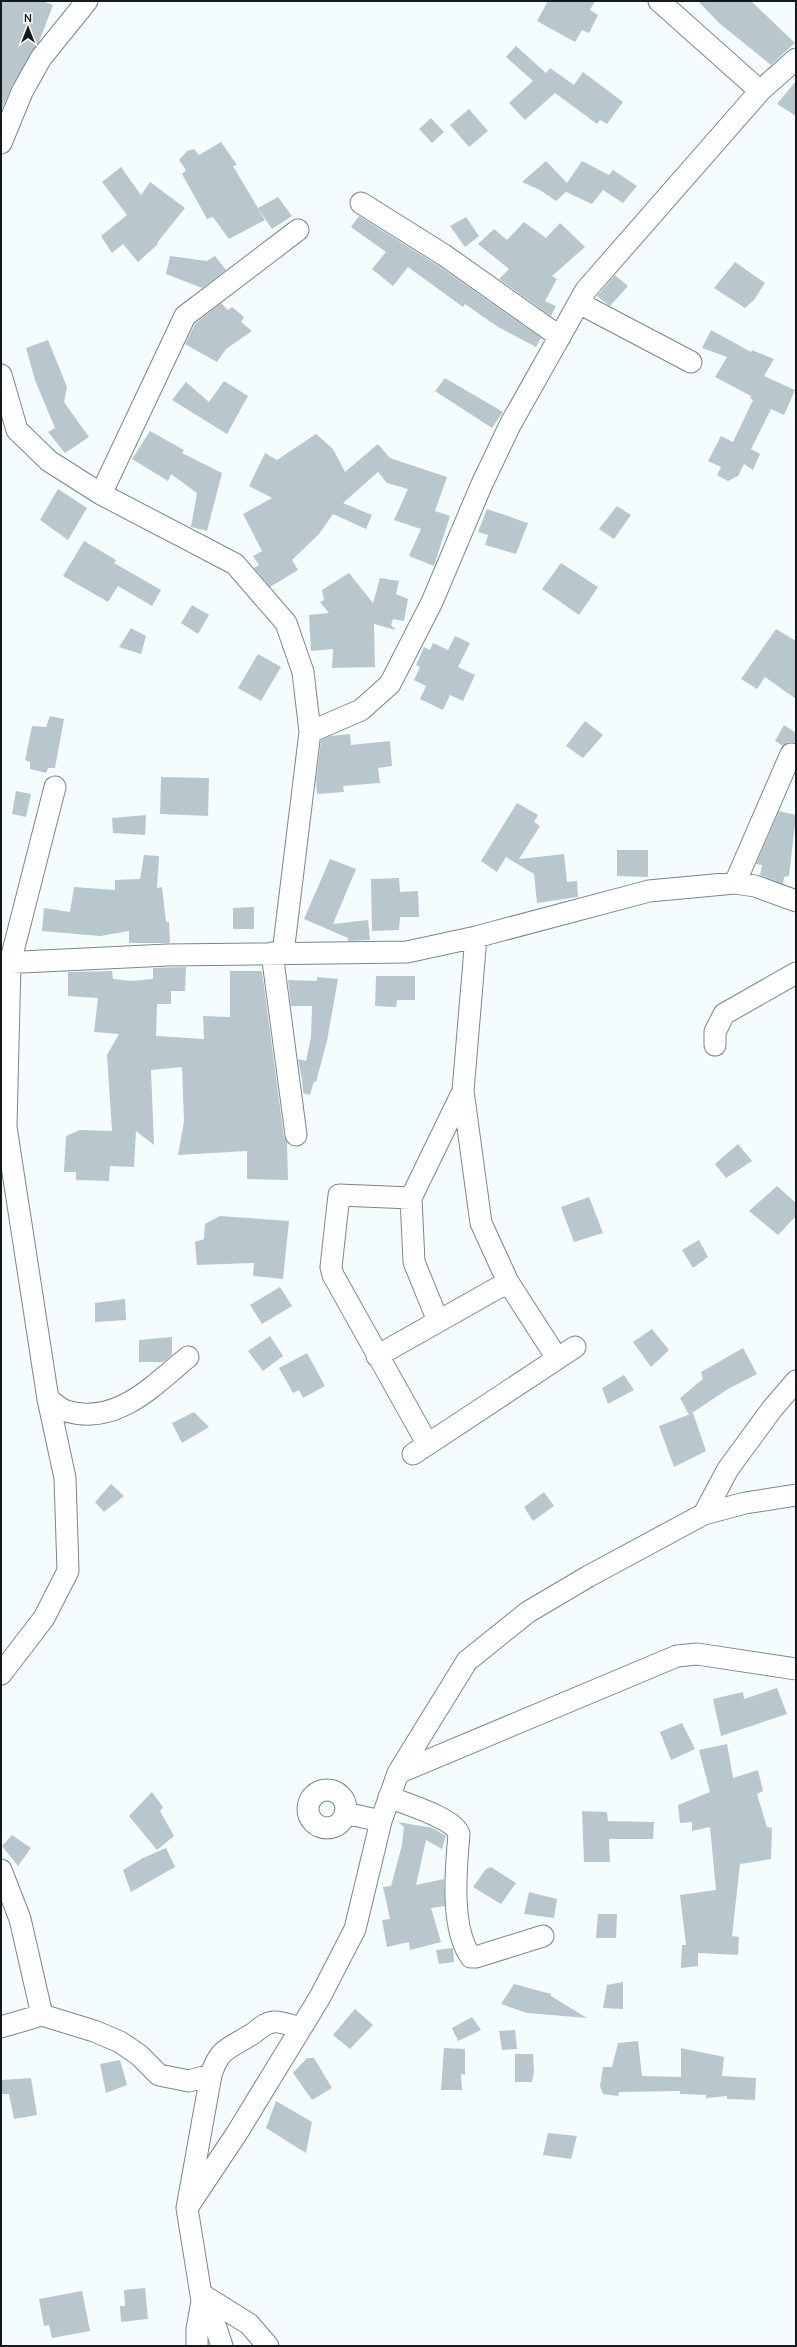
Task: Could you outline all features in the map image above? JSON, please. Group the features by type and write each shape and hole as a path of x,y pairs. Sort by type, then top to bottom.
{"street":[{"path":"1,144 22,92 41,58 87,1"},
{"path":"659,1 760,91"},
{"path":"310,732 361,710 390,684 432,602 481,486 510,425 586,290 760,91 796,59"},
{"path":"361,203 444,255 560,337"},
{"path":"101,494 185,316 298,230"},
{"path":"579,303 691,362"},
{"path":"1,375 17,430 49,461 101,494 235,564 286,623 303,672 310,732 278,953 296,1135"},
{"path":"735,883 791,754"},
{"path":"1,1674 44,1618 68,1571 65,1478 48,1399 6,1127 6,963 55,787"},
{"path":"6,963 168,955 407,952 476,937 649,891 735,883 755,886 796,901"},
{"path":"476,937 463,1092 481,1223 508,1282 557,1358"},
{"path":"715,1045 715,1032 724,1014 796,973"},
{"path":"438,1320 414,1262 411,1198 463,1092"},
{"path":"411,1198 339,1195 331,1267 333,1275 378,1356 420,1449 575,1347"},
{"path":"378,1356 438,1320 508,1282"},
{"path":"48,1399 65,1410 97,1415 115,1411 144,1393 188,1357"},
{"path":"704,1514 728,1469 772,1409 796,1381"},
{"path":"187,2208 237,2133 320,1997 355,1929 381,1821 398,1773 467,1662 528,1612 589,1576 704,1514 744,1503 796,1495"},
{"path":"398,1773 677,1656 697,1654 796,1669"},
{"path":"389,1797 446,1821 458,1830 459,1834 455,1881 458,1921 467,1952 471,1957 476,1957 543,1936"},
{"path":"345,1813 381,1821"},
{"path":"1,1870 20,1920 42,2015"},
{"path":"1,2027 42,2015 94,2031 120,2042 139,2055 159,2075 189,2081 211,2075"},
{"path":"222,2346 202,2298 187,2208 211,2075 214,2064 230,2045 249,2036 264,2025 274,2021 300,2028"},
{"path":"202,2298 249,2324 268,2346"},
{"path":"197,2346 197,2329 202,2298"},
{"path":"249,2324 252,2346"}],"building":[{"path":"1,1 42,1 53,5 39,42 12,86 1,111"},
{"path":"548,1 595,1 590,10 598,15 589,33 582,30 575,42 537,21"},
{"path":"698,1 751,1 795,43 771,65 719,23"},
{"path":"516,46 546,73 550,68 574,85 583,72 623,102 607,124 600,120 597,124 555,93 525,120 509,103 533,81 506,57"},
{"path":"796,81 796,116 777,104"},
{"path":"469,109 488,131 469,147 450,125"},
{"path":"431,118 444,132 432,143 419,129"},
{"path":"221,142 237,165 233,166 265,220 229,239 213,217 207,219 182,174 186,170 179,160 187,151 194,149 199,155"},
{"path":"546,161 567,183 582,161 609,175 613,170 637,186 623,203 603,190 592,204 566,192 556,201 540,190 522,182"},
{"path":"121,167 141,195 150,182 185,208 157,243 158,244 138,262 123,244 112,253 101,236 127,215 102,182"},
{"path":"278,197 292,216 272,229 258,208"},
{"path":"359,216 437,265 541,338 536,347 498,327 465,304 463,307 408,267 393,286 372,269 386,252 351,227"},
{"path":"466,217 479,236 465,247 450,226"},
{"path":"524,222 546,238 560,223 585,247 552,276 557,279 545,301 556,306 551,316 499,279 509,269 478,244 494,229 507,240"},
{"path":"170,256 207,261 215,256 226,270 202,288 166,274"},
{"path":"735,262 765,283 754,300 745,308 714,288"},
{"path":"615,275 628,286 610,306 597,296"},
{"path":"221,303 228,310 232,307 244,317 241,322 252,331 226,349 217,362 185,344 195,324"},
{"path":"711,330 751,352 752,350 774,359 764,376 795,390 784,415 771,409 751,449 760,454 753,470 744,464 738,476 728,481 717,475 721,467 708,461 721,436 733,442 753,400 750,398 751,396 715,377 727,357 702,348"},
{"path":"48,340 67,387 64,402 89,437 65,453 48,432 55,428 35,380 26,348"},
{"path":"445,378 503,412 492,428 435,391"},
{"path":"224,381 248,396 227,434 172,400 186,382 209,402"},
{"path":"150,431 184,450 182,453 222,473 207,531 191,527 197,493 171,474 168,481 132,459"},
{"path":"316,434 333,449 345,472 378,444 390,458 447,477 435,511 450,516 434,566 409,556 421,529 394,520 408,489 387,483 378,472 343,503 372,515 366,529 333,514 319,534 292,560 298,570 270,587 254,568 259,565 253,556 262,551 243,514 272,498 249,486 265,453 277,460"},
{"path":"58,489 87,508 68,540 40,520"},
{"path":"617,506 631,515 614,539 599,529"},
{"path":"487,509 528,523 516,554 485,545 488,535 478,532"},
{"path":"84,541 116,560 114,563 161,590 152,606 118,586 108,602 63,576"},
{"path":"561,563 598,587 579,615 542,589"},
{"path":"349,573 373,603 380,578 399,581 396,594 408,599 404,621 393,619 391,625 396,630 374,624 375,667 332,668 333,649 311,651 309,615 329,613 320,602 324,600 322,590"},
{"path":"192,605 209,615 198,634 181,623"},
{"path":"131,628 146,636 141,654 119,647"},
{"path":"776,629 796,641 796,699 765,677 757,689 741,679"},
{"path":"455,636 470,643 458,667 475,675 463,701 450,695 443,710 420,699 426,686 414,680 420,667 416,665 424,647 430,650 433,643 448,650"},
{"path":"258,654 281,667 261,701 238,688"},
{"path":"50,716 64,719 55,768 48,768 46,773 30,769 30,762 25,760 32,726 46,727"},
{"path":"585,721 603,735 583,758 566,746"},
{"path":"784,725 796,733 796,743 789,742 783,746 775,741"},
{"path":"350,734 351,745 390,741 392,766 378,768 380,783 343,786 344,792 317,794 316,781 321,740 330,736"},
{"path":"161,777 209,778 208,816 160,814"},
{"path":"16,791 31,794 26,817 12,814"},
{"path":"517,803 538,815 534,822 540,826 519,859 564,854 567,882 577,881 578,897 537,903 534,874 506,857 497,872 481,861"},
{"path":"779,811 796,815 789,876 784,877 783,884 760,875 762,865 756,864"},
{"path":"146,815 145,835 113,833 112,818"},
{"path":"617,850 648,850 648,877 617,876"},
{"path":"144,855 159,856 157,888 162,887 166,922 169,922 170,943 129,943 129,931 100,936 42,931 44,908 70,912 74,887 115,890 115,880 140,879"},
{"path":"330,859 356,869 333,924 368,920 370,940 348,941 348,938 304,919"},
{"path":"399,878 400,892 418,891 419,917 400,917 399,930 372,931 371,879"},
{"path":"254,907 254,929 233,929 233,908"},
{"path":"186,967 185,991 171,991 171,1004 157,1004 156,1036 204,1039 203,1016 230,1017 230,971 262,971 284,1137 287,1143 288,1180 247,1179 247,1151 178,1155 184,1121 182,1067 151,1070 154,1145 136,1131 134,1167 110,1166 109,1181 76,1180 76,1172 64,1172 66,1136 80,1130 112,1131 107,1055 119,1034 94,1032 98,998 68,996 68,972 112,971 113,979 131,981 153,979 153,968"},
{"path":"376,976 415,976 415,1000 397,1000 396,1007 375,1006"},
{"path":"317,977 338,979 327,1041 316,1082 314,1081 310,1095 303,1093 298,1059 306,1061 311,1037 312,1006 291,1006 288,980 317,981"},
{"path":"738,1144 752,1161 726,1178 715,1164"},
{"path":"777,1186 796,1203 796,1216 778,1235 749,1211"},
{"path":"589,1197 603,1233 574,1242 561,1207"},
{"path":"220,1216 289,1221 283,1279 253,1276 254,1263 197,1265 195,1242 204,1239 205,1224"},
{"path":"699,1240 708,1257 693,1268 682,1250"},
{"path":"280,1287 292,1306 262,1324 250,1305"},
{"path":"125,1299 126,1320 95,1322 95,1303"},
{"path":"652,1329 669,1350 651,1367 633,1342"},
{"path":"270,1336 283,1356 263,1371 248,1351"},
{"path":"172,1337 172,1355 163,1362 139,1362 139,1340"},
{"path":"743,1348 757,1374 728,1389 689,1415 680,1398 703,1379 701,1372"},
{"path":"307,1353 325,1386 303,1398 299,1390 293,1393 279,1368"},
{"path":"624,1375 634,1390 608,1404 602,1388"},
{"path":"194,1412 209,1427 182,1443 172,1423"},
{"path":"693,1413 706,1451 674,1467 659,1426"},
{"path":"111,1484 124,1496 104,1512 95,1502"},
{"path":"544,1492 554,1506 533,1521 524,1507"},
{"path":"777,1688 787,1714 721,1736 713,1699 743,1692 744,1699"},
{"path":"682,1723 695,1749 671,1760 660,1732"},
{"path":"727,1744 733,1778 758,1770 763,1791 757,1794 767,1827 772,1828 771,1859 740,1864 732,1936 739,1937 738,1955 698,1953 698,1966 681,1968 682,1945 686,1945 680,1895 716,1890 710,1827 692,1831 692,1822 680,1823 678,1805 710,1792 699,1750"},
{"path":"152,1792 163,1807 160,1811 174,1836 157,1850 129,1816"},
{"path":"582,1811 607,1812 608,1821 654,1822 653,1839 609,1839 610,1862 584,1862"},
{"path":"398,1822 433,1828 446,1836 442,1849 426,1840 416,1885 444,1879 445,1906 431,1908 441,1942 410,1950 409,1942 387,1947 382,1920 390,1919 383,1887 391,1886 402,1845 404,1827"},
{"path":"12,1835 31,1848 18,1866 2,1846"},
{"path":"166,1848 175,1867 131,1892 123,1870 143,1858"},
{"path":"491,1867 516,1883 501,1904 473,1887 486,1869"},
{"path":"529,1892 557,1899 554,1918 524,1914"},
{"path":"598,1914 617,1914 616,1938 596,1938"},
{"path":"453,1948 454,1962 439,1964 436,1950"},
{"path":"623,1982 623,2009 603,2008 607,1985"},
{"path":"514,1984 551,1994 551,1996 587,2018 527,2013 501,2004"},
{"path":"355,2009 373,2025 350,2049 333,2035"},
{"path":"472,2017 481,2030 458,2041 452,2028"},
{"path":"515,2030 517,2049 502,2050 499,2031"},
{"path":"638,2041 642,2076 681,2077 681,2048 724,2057 722,2076 756,2078 755,2100 727,2099 727,2096 706,2098 706,2095 680,2094 680,2091 619,2092 618,2096 603,2094 600,2086 603,2067 612,2067 618,2043"},
{"path":"444,2048 465,2049 465,2075 461,2074 462,2090 441,2090"},
{"path":"515,2054 533,2054 534,2072 532,2082 515,2082"},
{"path":"307,2058 314,2058 332,2088 312,2100 293,2073"},
{"path":"120,2060 127,2085 106,2093 100,2064"},
{"path":"31,2078 37,2115 14,2119 9,2094 1,2094 1,2080"},
{"path":"276,2101 312,2122 306,2153 266,2128"},
{"path":"548,2133 577,2136 571,2159 543,2155"},
{"path":"145,2288 148,2319 121,2322 120,2306 125,2306 124,2290"},
{"path":"82,2291 90,2331 52,2338 49,2325 44,2326 39,2299"}]}
